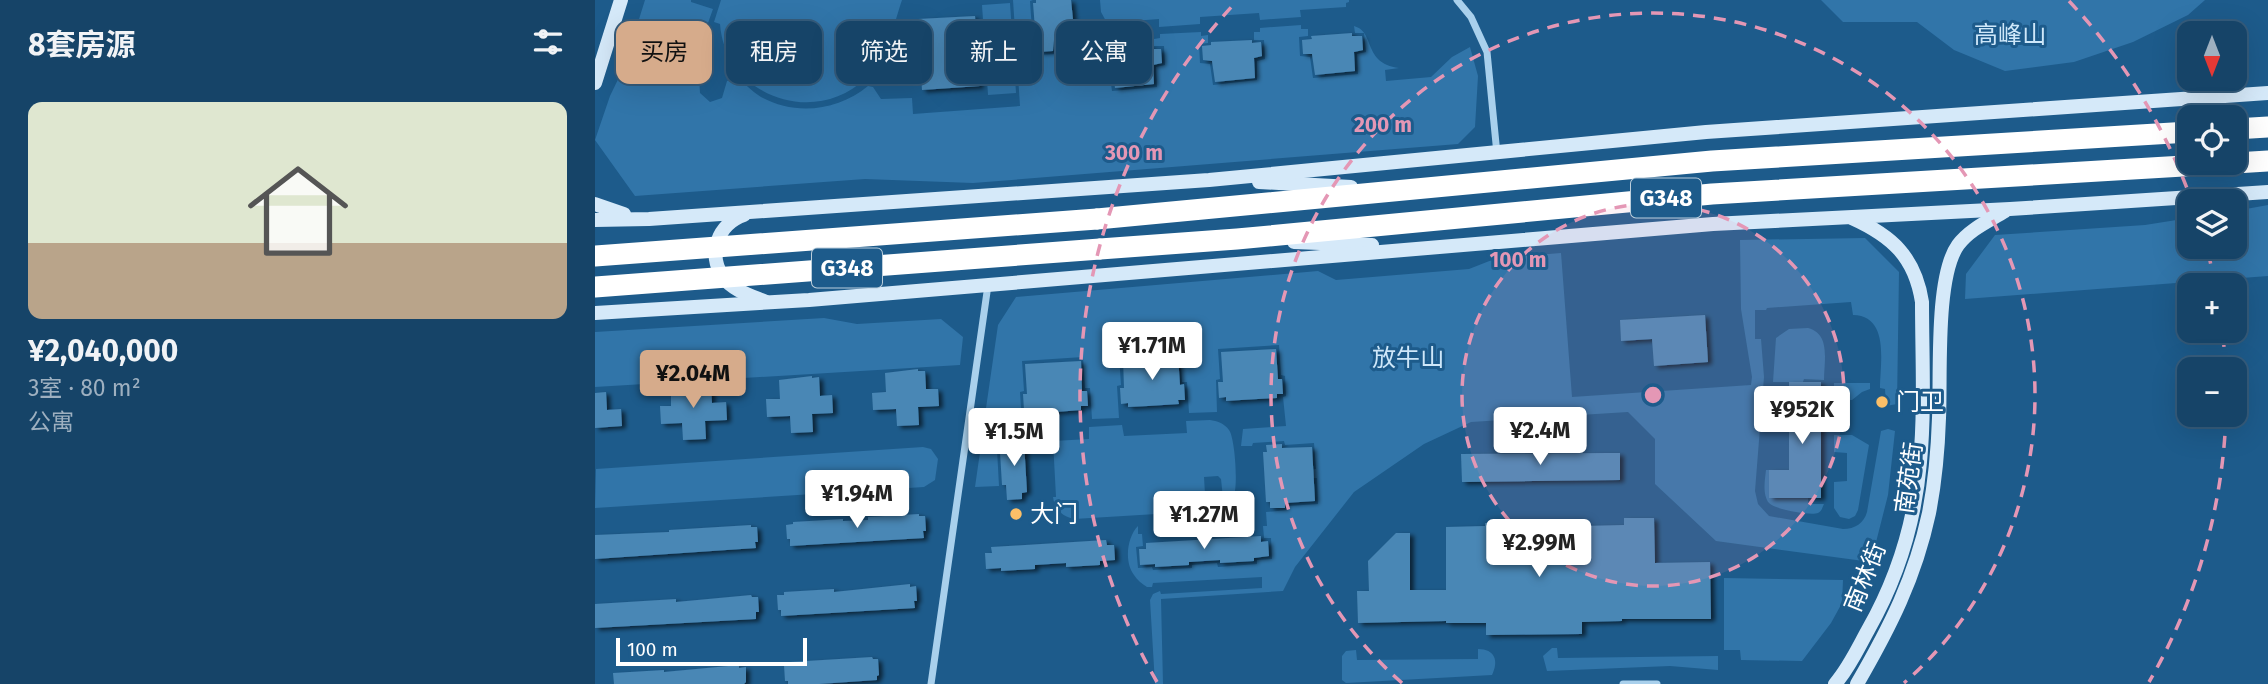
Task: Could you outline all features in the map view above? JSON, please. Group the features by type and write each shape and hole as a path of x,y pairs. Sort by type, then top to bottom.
{"highway":[{"path":"2247,128 2268,127"},
{"name":"G348","path":"595,256 1097,219 1712,162 2177,133"},
{"name":"G348","path":"2247,162 2268,161"},
{"name":"G348","path":"595,287 1237,239 1712,194 2177,166"}],"street":[{"path":"595,83 621,0"},
{"path":"1457,0 1471,17 1487,52 1497,154"},
{"path":"595,220 649,219 1209,180 1706,132 2268,93"},
{"path":"1209,180 1419,190"},
{"path":"595,313 768,303 1607,232 2268,192"},
{"path":"595,204 619,213 649,219"},
{"name":"南苑街","path":"1857,684 1892,623 1912,575 1930,509 1939,421 1945,275 1957,246 1973,230 2010,209"},
{"path":"762,211 741,216 728,223 721,232 716,251 717,264 723,278 735,288 768,303"},
{"name":"南林街","path":"1835,684 1877,615 1896,570 1914,508 1921,462 1922,302 1919,281 1894,243 1879,230 1851,217"},
{"path":"1237,239 1432,248"},
{"path":"931,684 988,285"},
{"path":"1623,684 1657,684"}],"green space":[{"path":"645,0 691,0 713,9 709,21 638,21"},
{"path":"721,0 902,0 895,21 836,21 836,84 858,84 845,93 822,101 799,102 776,97 753,84 822,84 822,21 726,21 726,49 720,24 714,22"},
{"path":"1013,0 1033,0 1030,1 1031,21 1014,21"},
{"path":"1100,0 1349,0 1346,7 1300,10 1301,17 1260,20 1259,13 1200,17 1200,24 1159,27 1159,19 1106,21 1101,12"},
{"name":"高峰山","path":"1821,0 2205,0 2188,15 2133,42 2074,62 2005,71 1954,50 1917,22 1843,22"},
{"path":"1010,3 1011,21 983,21 982,5"},
{"path":"1301,25 1301,29 1308,29 1308,36 1299,37 1300,56 1310,57 1313,78 1358,74 1357,54 1366,52 1364,33 1379,60 1399,68 1385,70 1386,81 1431,77 1452,57 1470,47 1478,76 1475,127 1458,144 973,183 865,179 635,196 595,140 616,84 699,84 700,93 710,102 722,98 726,84 745,84 774,103 788,107 816,108 843,101 868,86 873,87 881,99 912,98 913,114 1020,106 1019,84 1042,84 1042,55 1056,54 1056,84 1111,84 1112,91 1157,87 1156,67 1165,65 1164,46 1154,46 1154,39 1160,38 1160,34 1201,32 1201,36 1208,35 1208,43 1199,44 1200,63 1210,64 1213,85 1257,80 1257,61 1265,59 1264,40 1254,40 1254,32 1260,32 1260,28"},
{"path":"1354,26 1361,29 1364,33 1355,33"},
{"path":"987,84 1015,84 1016,93 988,95"},
{"path":"2268,205 2268,276 2247,278 2247,273 2177,273 2177,283 1965,299 1966,274 1995,235 2145,225 2177,220 2177,259 2247,259 2247,209"},
{"name":"放牛山","path":"1865,238 1899,272 1897,404 1886,406 1885,389 1880,388 1881,354 1878,332 1873,323 1865,317 1853,315 1851,302 1755,310 1755,339 1761,339 1764,377 1755,491 1758,504 1769,516 1843,529 1855,527 1867,512 1881,431 1895,431 1888,495 1871,562 1716,541 1655,484 1655,439 1628,412 1471,422 1424,444 1354,492 1295,567 1283,591 1161,599 1163,684 1155,684 1150,600 1153,594 1160,591 1161,594 1262,588 1262,577 1153,583 1152,587 1147,587 1135,577 1128,557 1131,536 1138,526 1143,546 1136,547 1138,568 1152,567 1153,570 1192,568 1192,565 1217,563 1218,567 1257,564 1257,560 1272,559 1271,538 1264,538 1266,512 1288,510 1288,506 1318,504 1317,478 1307,478 1307,470 1316,469 1314,443 1285,445 1284,441 1241,446 1243,429 1286,426 1283,397 1286,396 1285,376 1281,375 1279,345 1218,349 1220,379 1216,380 1217,412 1189,413 1187,382 1182,382 1180,351 1119,355 1119,418 1092,419 1090,388 1085,388 1083,357 1022,361 1022,424 998,423 985,415 998,325 1016,297 1318,271 1336,280 1469,269 1497,258 1561,253 1572,397 1751,385 1741,309 1740,240"},
{"path":"824,318 857,324 941,319 963,337 960,365 595,387 595,332"},
{"path":"1808,328 1815,331 1823,342 1824,380 1773,382 1776,338 1789,329"},
{"path":"1834,383 1870,383 1870,389 1852,400 1834,400"},
{"path":"1210,420 1227,428 1233,442 1235,490 1233,498 1226,506 1213,510 1212,499 1223,498 1221,479 1218,476 1204,477 1206,511 1074,519 1055,506 1053,441 1089,439 1089,427 1122,425 1124,436 1187,433 1186,421"},
{"path":"999,433 999,486 975,487 982,438"},
{"path":"1834,435 1852,435 1869,445 1858,510 1855,516 1849,519 1840,517 1834,508 1834,482 1847,481 1847,453 1834,452"},
{"path":"923,447 931,449 938,459 935,480 924,487 595,508 596,469"},
{"path":"1766,470 1769,470 1769,498 1808,498 1808,504 1824,504 1821,510 1814,514 1800,513 1769,503 1765,491"},
{"path":"1724,578 1843,580 1842,603 1831,623 1802,661 1741,660 1740,650 1724,650"},
{"path":"1552,648 1557,648 1558,658 1718,656 1718,670 1670,666 1547,671 1543,656"},
{"path":"1478,649 1488,651 1494,657 1492,675 1346,683 1342,680 1342,656 1346,651 1356,650 1357,660 1478,659"}],"building":[{"path":"1036,0 1071,0 1073,21 1056,21 1053,51 1042,52 1042,21 1034,21 1033,3 1036,3"},
{"path":"975,16 975,21 946,21 946,84 980,86 922,90 922,84 932,84 932,21 918,19"},
{"path":"1352,33 1352,36 1362,36 1363,50 1354,52 1355,71 1315,75 1312,54 1303,54 1302,40 1312,39 1311,36"},
{"path":"1252,40 1252,43 1261,42 1262,56 1254,58 1255,78 1215,82 1212,61 1203,60 1202,46 1211,45 1211,42"},
{"path":"1152,49 1161,49 1162,63 1153,65 1154,84 1115,88 1114,84 1152,84"},
{"path":"1705,315 1708,362 1654,366 1652,339 1621,341 1620,320"},
{"path":"1276,349 1278,379 1282,379 1283,394 1277,394 1277,398 1226,401 1226,397 1219,398 1218,382 1223,382 1221,352"},
{"path":"1178,355 1180,385 1184,384 1185,400 1178,400 1179,404 1148,406 1128,407 1128,403 1121,404 1120,388 1124,388 1123,358"},
{"path":"1081,361 1082,391 1087,391 1088,406 1081,406 1081,410 1031,414 1031,409 1024,410 1023,394 1027,394 1025,364"},
{"path":"918,369 925,371 926,389 938,389 939,406 918,407 919,425 897,426 896,409 873,410 872,393 886,392 885,373"},
{"path":"819,377 820,396 832,395 833,413 812,414 813,432 791,433 790,416 767,417 766,399 780,399 779,380"},
{"path":"1789,382 1821,382 1821,498 1769,498 1769,470 1789,470"},
{"path":"704,383 704,386 711,386 712,403 726,402 727,420 705,421 706,439 683,440 682,423 661,424 660,406 671,406 671,387"},
{"path":"606,392 607,410 621,409 622,426 595,428 595,393"},
{"path":"1018,435 1019,442 1024,442 1027,492 1022,493 1022,499 1007,500 1006,485 1002,485 1000,452 1004,451 1003,436"},
{"path":"1282,444 1282,448 1312,447 1315,501 1285,503 1285,508 1270,508 1270,502 1266,502 1263,452 1267,452 1266,445"},
{"path":"1620,453 1620,480 1462,482 1461,454"},
{"path":"919,514 925,516 924,538 790,546 790,539 787,539 786,525 793,522 868,520 868,517"},
{"path":"1624,518 1654,518 1655,563 1710,562 1711,619 1582,622 1582,634 1486,635 1486,623 1446,621 1358,623 1357,591 1369,591 1368,561 1396,533 1410,533 1410,590 1446,590 1446,527 1485,526 1485,523 1582,522 1582,526 1624,525"},
{"path":"751,525 757,527 756,548 595,559 595,535"},
{"path":"1261,536 1261,542 1268,541 1269,556 1254,558 1254,561 1220,563 1220,560 1155,567 1155,564 1140,565 1139,549 1146,549 1146,543"},
{"path":"1106,540 1107,545 1114,545 1115,560 1100,561 1100,565 1066,567 1066,563 1035,565 1035,569 986,569 985,553 992,553 991,547"},
{"path":"910,584 910,587 916,586 915,608 781,616 781,610 778,610 777,595 784,595 784,592 834,589 834,592"},
{"path":"751,595 758,597 759,612 756,612 756,619 595,628 595,604 676,599 676,602"},
{"path":"872,657 878,659 877,680 819,684 788,684 788,681 785,681 784,665 790,662"},
{"path":"739,665 739,668 746,667 744,684 614,684 613,673 664,672"}],"place":[{"name":"门卫","path":"1882,402"},
{"name":"大门","path":"1016,514"}]}
